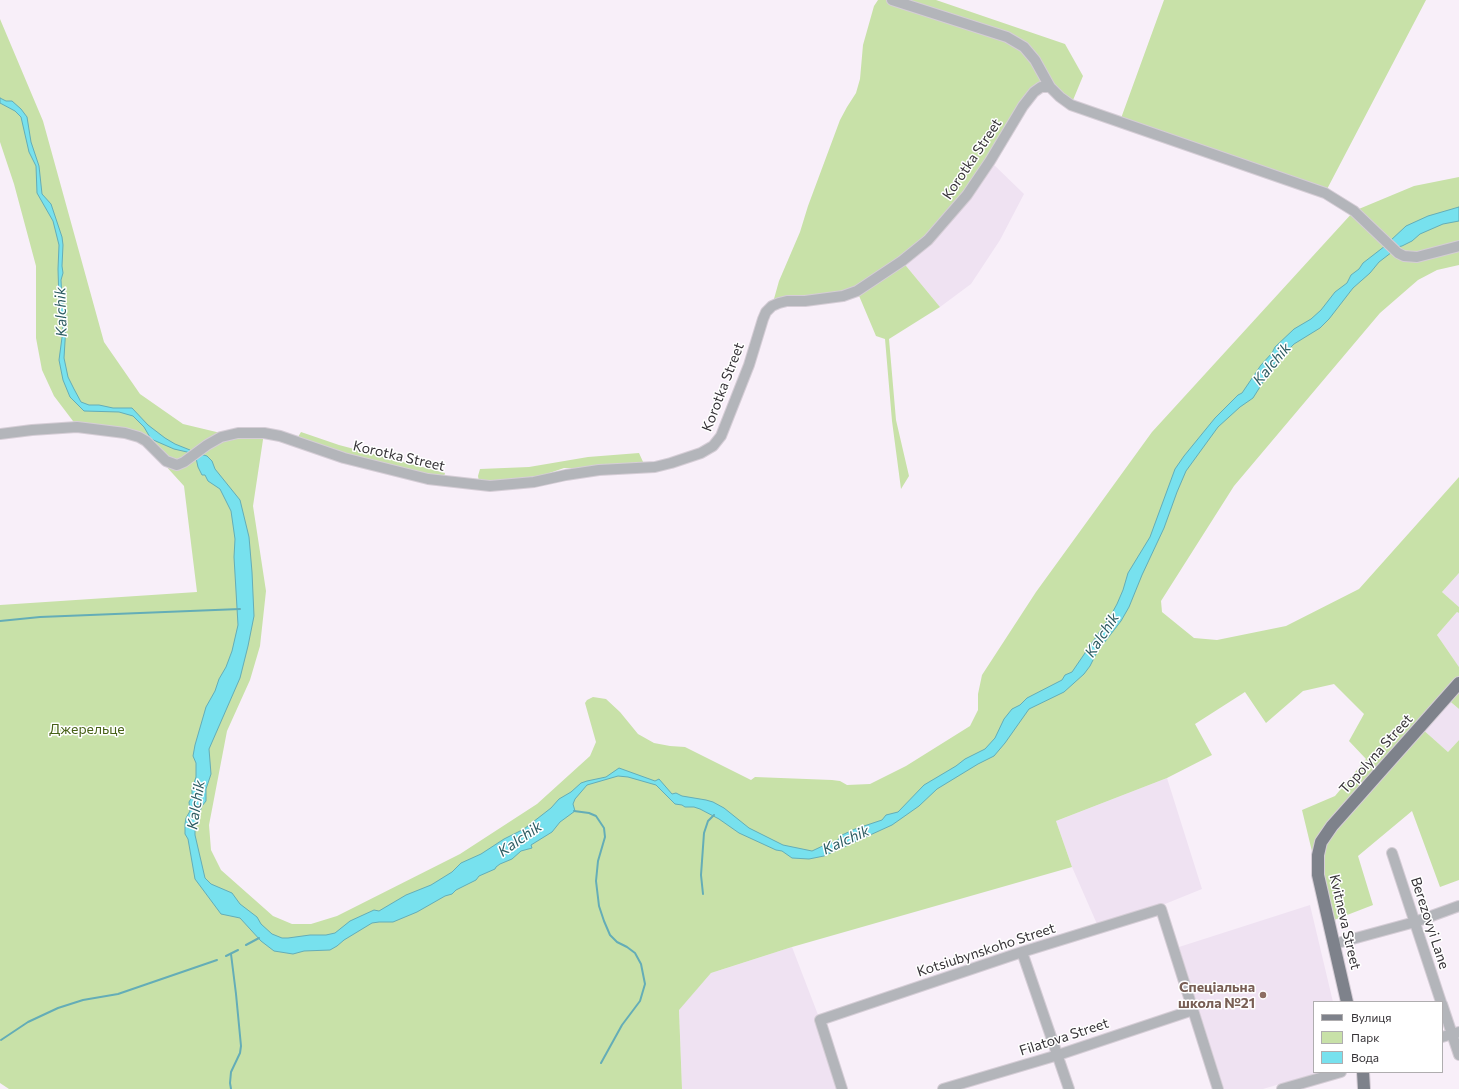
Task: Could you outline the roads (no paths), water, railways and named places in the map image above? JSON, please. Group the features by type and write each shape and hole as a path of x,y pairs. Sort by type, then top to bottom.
{"main road":[{"name":"Topolyna Street","path":"1319,848 1324,836 1332,826 1459,683"},
{"name":"Kvitneva Street","path":"1319,848 1317,862 1318,875 1347,1001"},
{"path":"1363,1073 1364,1089"}],"street":[{"path":"892,0 1007,37 1024,47 1035,60 1050,87 1071,105 1326,193 1354,211 1398,253 1404,256 1417,257 1459,246"},
{"name":"Korotka Street","path":"0,434 64,427 109,431 138,437 146,442 160,457 172,464 181,464 214,441 229,435 247,432 264,433 280,436 344,458 428,479 490,486 534,482 599,470 655,467 671,463 701,453 713,446 721,436 732,406 739,393 766,312 772,306 779,302 825,299 843,296 857,291 902,261 928,240 967,195 990,161 1023,106 1034,92 1041,87 1050,87"},
{"name":"Berezovyi Lane","path":"1392,853 1441,1001"},
{"path":"1334,944 1415,922 1459,906"},
{"name":"Kotsiubynskoho Street","path":"842,1089 820,1020 1022,952 1161,909 1193,1010"},
{"path":"1022,952 1069,1089"},
{"name":"Berezovyi Lane","path":"1443,1006 1459,1055"},
{"path":"1193,1010 1218,1089"},
{"name":"Filatova Street","path":"943,1089 1058,1055 1193,1010"},
{"path":"1282,1089 1295,1087 1338,1073"}],"water":[{"name":"Kalchik","path":"0,98 6,101 12,101 27,117 31,142 39,166 42,194 51,204 62,237 63,273 61,280 62,299 66,317 64,358 68,377 74,389 81,402 89,405 99,405 113,408 132,408 148,425 175,444 190,450 193,453 191,455 187,452 174,449 151,439 144,427 133,416 119,412 84,411 70,397 63,380 59,360 63,330 59,302 59,245 53,221 37,193 36,166 29,152 21,117 15,111 0,103"},
{"path":"1459,207 1459,221 1443,224 1420,234 1412,241 1402,246 1397,247 1390,241 1406,226 1428,216"},
{"name":"Kalchik","path":"1385,246 1392,252 1379,262 1370,273 1353,288 1329,319 1320,328 1294,344 1284,354 1280,355 1253,398 1240,407 1218,427 1186,471 1164,528 1129,607 1121,621 1097,652 1084,674 1064,692 1029,709 994,756 937,789 919,806 892,825 824,856 809,859 792,858 782,851 776,850 739,833 719,819 700,809 675,804 656,785 628,777 618,776 587,785 575,799 573,804 575,811 560,822 552,832 531,845 532,848 521,851 512,859 479,876 476,880 456,890 452,894 445,896 417,912 393,922 372,923 330,950 304,951 293,954 274,951 261,941 240,918 221,914 195,879 188,839 185,834 186,818 190,811 189,802 192,797 192,789 196,777 196,763 193,756 206,707 226,667 232,651 238,625 234,557 235,539 231,511 220,489 208,481 205,475 202,475 196,458 200,454 207,456 212,461 215,469 240,500 249,537 254,616 240,678 209,749 211,774 206,789 206,801 202,806 195,824 195,835 205,878 211,884 232,893 240,904 257,917 261,924 272,934 282,938 288,938 335,933 350,921 374,910 379,911 406,895 431,885 452,872 461,863 481,854 504,839 524,829 551,808 559,799 571,792 581,783 606,777 619,768 655,781 659,779 672,794 676,793 682,796 713,802 724,808 749,828 783,845 812,851 829,843 836,842 842,835 855,829 882,820 886,815 898,812 924,785 965,759 985,749 995,738 1004,719 1012,709 1020,705 1027,698 1062,680 1065,675 1072,672 1117,604 1128,573 1150,537 1175,469 1184,456 1215,418 1238,395 1242,393 1275,347 1294,329 1311,319 1321,310 1335,292 1347,283 1351,275 1359,269 1363,263"}],"waterway":[{"path":"0,621 40,617 240,609"},
{"path":"574,811 589,813 596,816 604,828 605,837 598,861 596,881 599,906 610,935 617,942 635,953 641,964 645,984 640,1001 622,1025 601,1063"},
{"path":"703,894 701,875 704,833 708,821 714,815"},
{"path":"246,945 259,938"},
{"path":"226,956 238,950"},
{"path":"231,954 241,1046 240,1053 231,1072 231,1089"},
{"path":"1,1040 28,1022 58,1008 83,1000 118,994 217,960"}],"place":[{"name":"Спеціальна школа №21","path":"1263,995"}],"park label":[{"name":"Джерельце","path":"87,729"}]}
